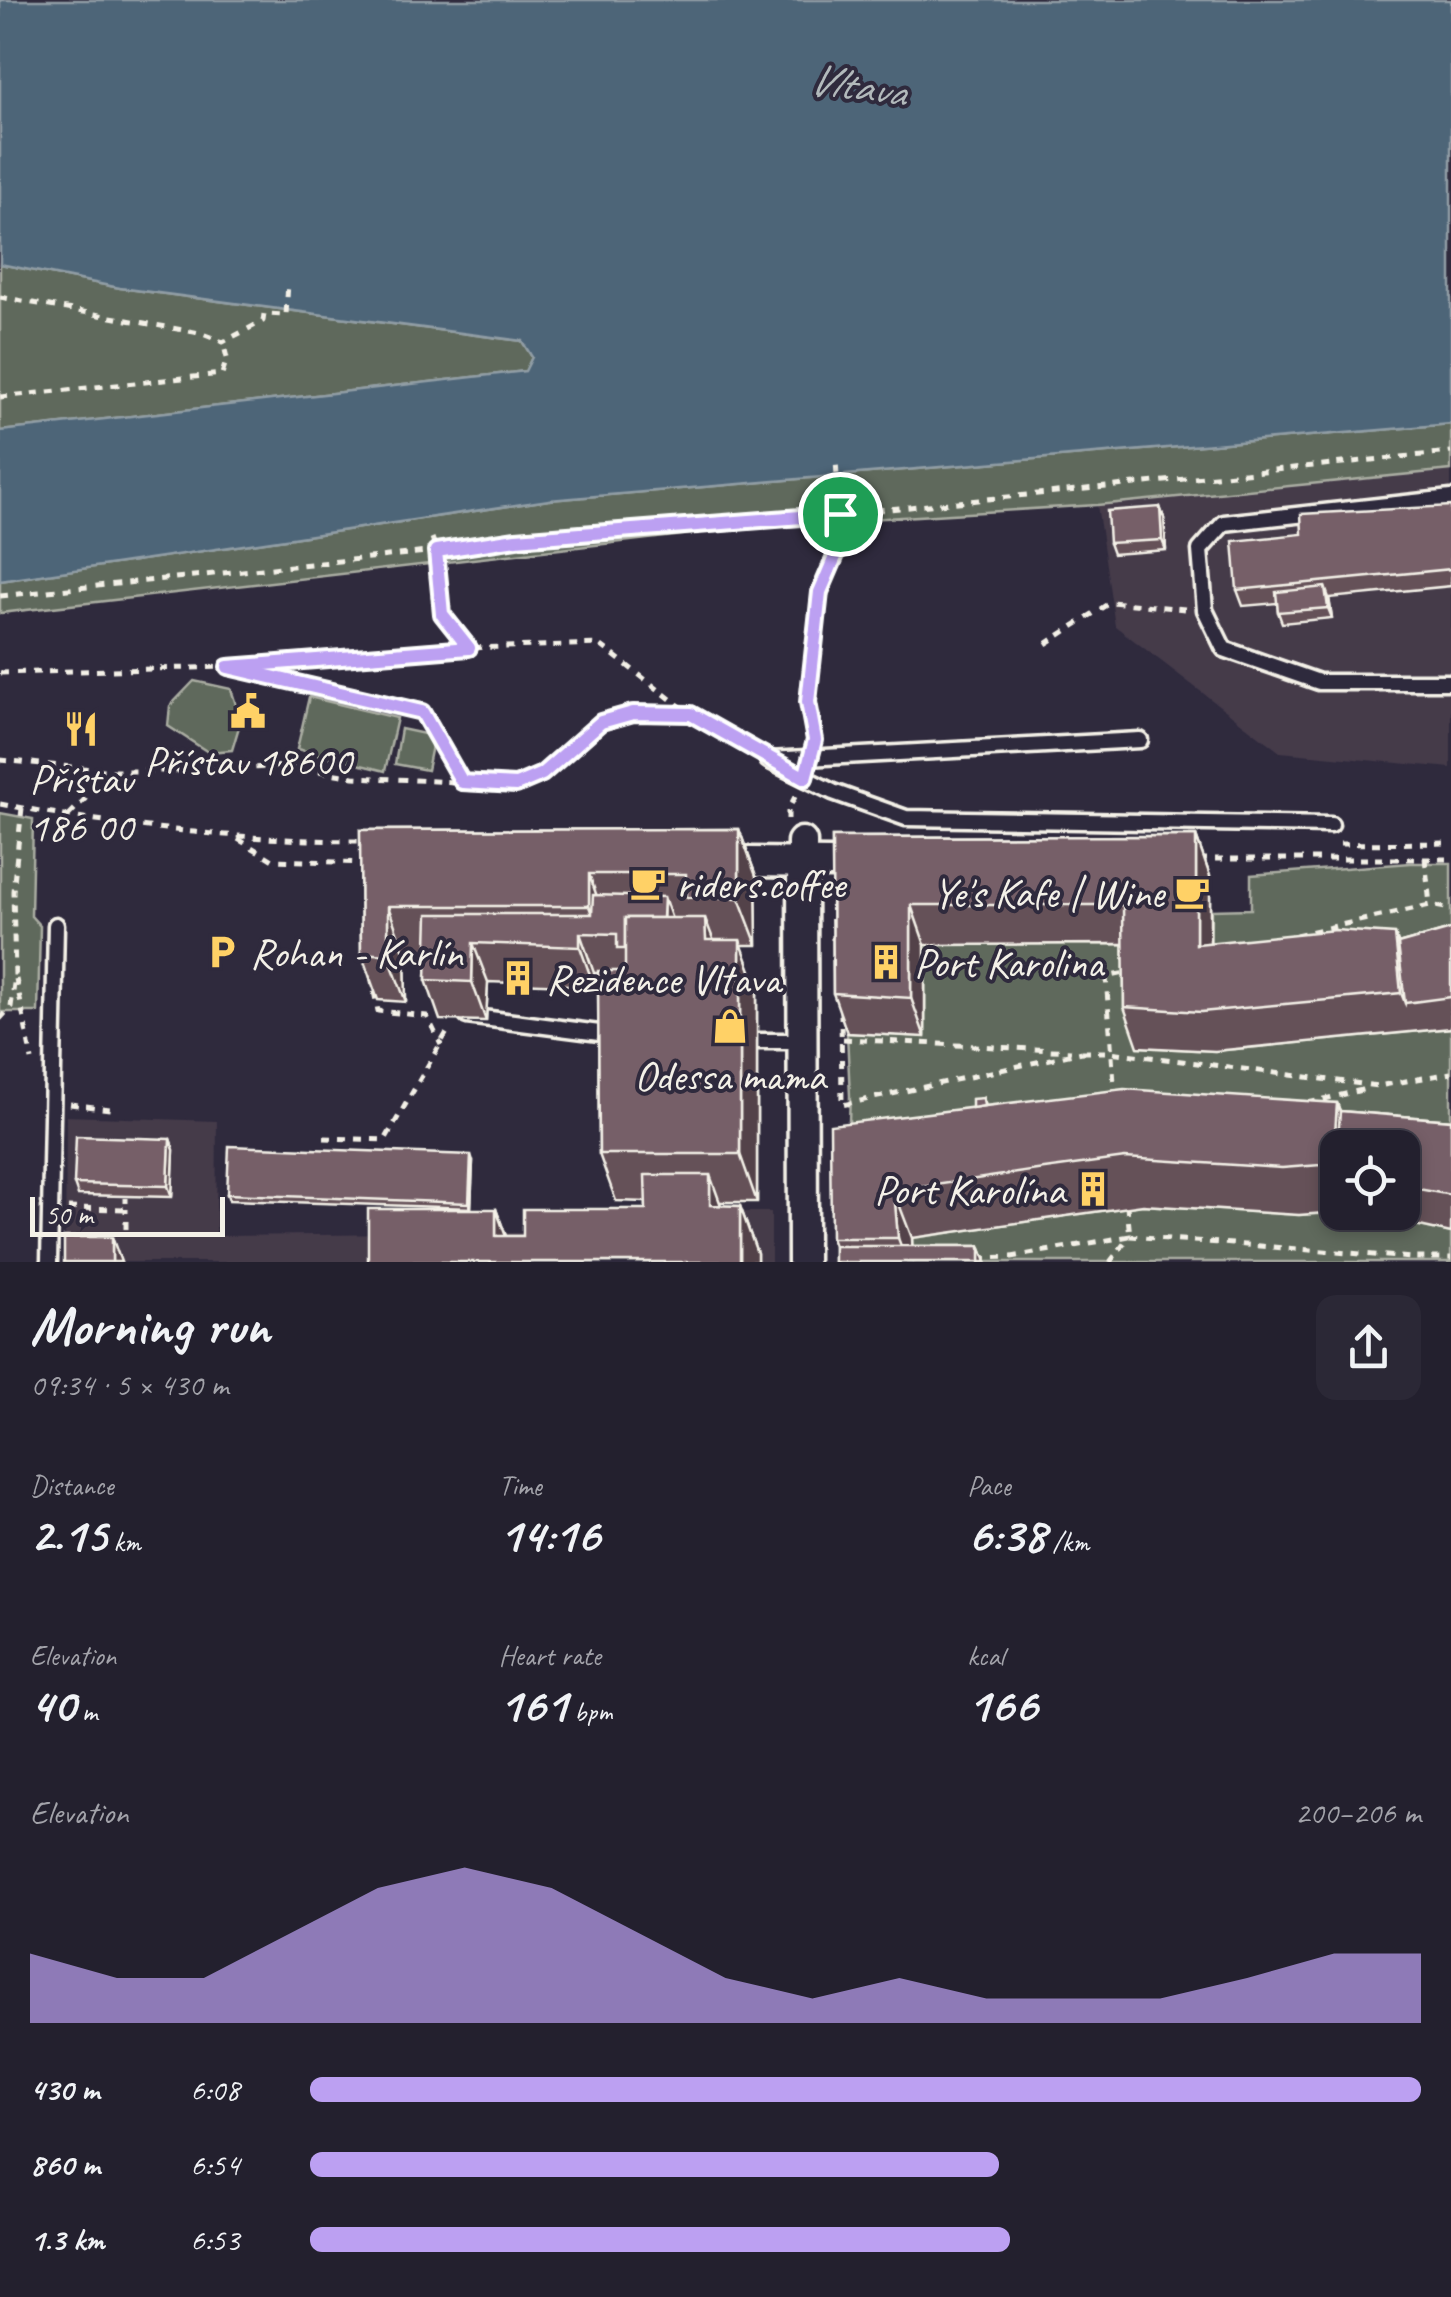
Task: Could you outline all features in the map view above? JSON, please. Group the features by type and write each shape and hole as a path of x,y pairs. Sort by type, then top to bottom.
{"street":[{"path":"749,862 802,852 832,863"},
{"path":"802,852 802,1262"}],"lane":[{"path":"1451,498 1224,523 1200,550 1205,610 1224,649 1319,682 1451,682"},
{"path":"768,760 1140,740"},
{"path":"768,760 906,818 1332,825"},
{"path":"49,1262 56,925"},
{"path":"458,1015 616,1035"},
{"path":"757,1042 801,1042"}],"path":[{"path":"0,297 200,334 223,342 263,322 264,314 286,316 288,284"},
{"path":"0,397 222,374 227,358 223,342"},
{"path":"0,596 436,551 516,539 840,514 1451,452"},
{"path":"810,757 815,740 808,702 820,592 841,543 836,460"},
{"path":"432,538 442,614 469,648"},
{"path":"1046,644 1111,602 1205,610"},
{"path":"0,674 228,667 469,648 598,644 691,714 768,760"},
{"path":"228,667 422,712 462,782"},
{"path":"0,760 113,771 290,766 354,778 516,785 542,774 601,722 633,713 691,714"},
{"path":"68,816 113,771"},
{"path":"788,810 805,778"},
{"path":"0,804 164,832"},
{"path":"0,1020 11,1008 15,976 13,891 22,808"},
{"path":"234,836 273,860 371,863"},
{"path":"1425,857 1430,905"},
{"path":"1196,859 1451,859"},
{"path":"357,862 361,880"},
{"path":"832,863 835,950"},
{"path":"1284,938 1430,905 1451,910"},
{"path":"1116,1102 1106,978 1138,970"},
{"path":"371,972 378,1011 428,1016 441,1045"},
{"path":"15,976 30,1056 36,1068 51,1073"},
{"path":"841,1000 842,1106 1082,1052"},
{"path":"324,1138 385,1140 448,1028"},
{"path":"842,1039 1110,1052 1378,1086"},
{"path":"1306,1103 1449,1074"},
{"path":"78,1106 117,1110"},
{"path":"126,1198 126,1229"},
{"path":"1110,1262 1130,1236 1127,1207"},
{"path":"68,1208 126,1209"},
{"path":"976,1258 1012,1257 1130,1236 1413,1260 1451,1258"}],"shaded area":[{"path":"1451,470 1451,768 1280,752 1115,626 1097,505"},
{"path":"66,1116 217,1121 216,1236 605,1232 606,1212 771,1212 771,1262 65,1262"}],"green space":[{"path":"0,264 120,288 522,341 532,357 526,371 0,431"},
{"path":"1451,424 1451,470 1097,505 770,525 0,613 0,581 549,500"},
{"path":"194,681 231,689 241,720 232,750 208,752 168,726 170,706"},
{"path":"309,697 397,718 385,771 297,749"},
{"path":"401,729 434,736 427,770 395,764"},
{"path":"0,813 33,819 31,916 40,926 38,1012 0,1012"},
{"path":"1451,863 1451,962 1210,983 1211,910 1251,909 1251,875"},
{"path":"1138,944 1139,1047 1215,1051 1451,1028 1451,1158 1420,1152 1420,1130 1320,1130 1320,1149 847,1172 847,1033 925,1037 925,945"},
{"path":"1143,1205 1320,1214 1320,1230 1420,1230 1420,1226 1451,1233 1451,1262 913,1262 912,1238"}],"water":[{"name":"Vltava","path":"0,0 1451,0 1451,424 549,500 0,581 0,431 525,371 532,357 522,341 120,288 0,264"}],"building":[{"path":"1451,506 1451,569 1237,590 1233,541 1302,534 1301,514"},
{"path":"1160,507 1162,540 1109,543 1107,511"},
{"path":"1325,587 1328,608 1278,612 1276,592"},
{"path":"739,829 739,898 687,897 686,874 589,874 589,906 388,906 388,955 361,953 360,830"},
{"path":"1196,836 1196,944 1335,930 1395,934 1401,993 1201,1012 1124,1007 1123,905 911,905 911,998 833,993 832,837"},
{"path":"593,895 664,897 663,918 625,918 625,949 617,949 617,934 580,933 580,947 473,943 472,982 426,980 428,914 592,914"},
{"path":"625,918 705,918 706,940 740,940 740,1154 599,1154 598,971 625,971"},
{"path":"1451,929 1451,997 1405,1003 1398,944"},
{"path":"1124,1089 1337,1103 1335,1130 1320,1130 1320,1165 1282,1168 1125,1158 894,1191 898,1238 831,1238 830,1125"},
{"path":"983,1098 984,1106 972,1108 972,1099"},
{"path":"1340,1111 1451,1120 1451,1195 1420,1189 1420,1130 1339,1130"},
{"path":"76,1136 170,1139 168,1186 74,1184"},
{"path":"229,1146 471,1155 469,1203 227,1194"},
{"path":"645,1175 710,1175 710,1205 740,1206 740,1262 368,1262 368,1209 496,1209 496,1236 523,1236 523,1209 646,1209"},
{"path":"64,1237 112,1237 112,1262 64,1262"},
{"path":"834,1246 980,1246 980,1262 834,1262"}],"place":[{"name":"Přístav 18600","path":"248,711"},
{"name":"Přístav 186 00","path":"81,729"},
{"name":"riders.coffee","path":"648,883"},
{"name":"Ye's Kafe | Wine","path":"1192,892"},
{"name":"Rohan - Karlín","path":"222,952"},
{"name":"Port Karolina","path":"886,962"},
{"name":"Rezidence Vltava","path":"518,978"},
{"name":"Odessa mama","path":"730,1026"},
{"name":"Port Karolína","path":"1093,1189"}],"route":[{"path":"840,514 841,543 820,592 808,702 815,740 805,778 691,714 633,713 601,722 542,774 516,785 462,782 422,712 228,667 469,648 442,614 436,551 516,539 840,514"}]}
